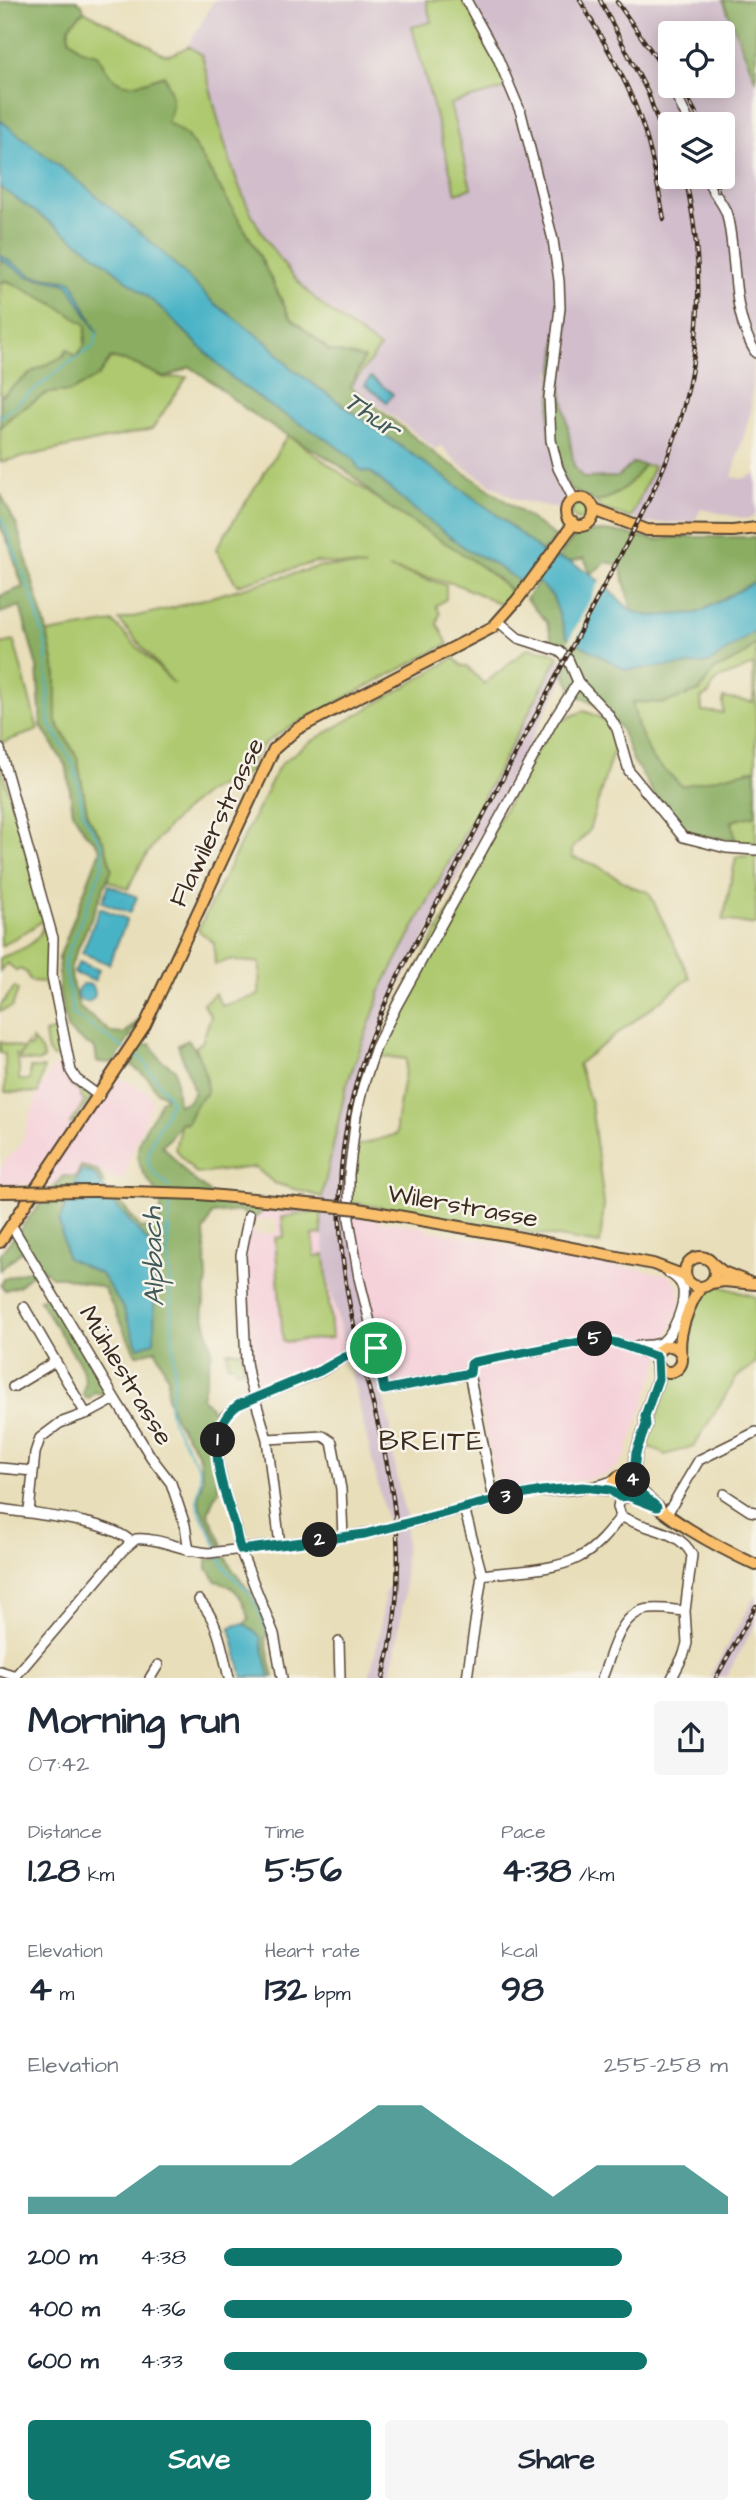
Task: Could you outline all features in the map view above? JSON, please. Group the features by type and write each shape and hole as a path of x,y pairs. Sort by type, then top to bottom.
{"main road":[{"path":"575,500 586,500 593,514 585,524 574,523 567,518 565,510 569,503 575,500"},
{"path":"593,514 648,530 741,531 756,528"},
{"name":"Flawilerstrasse","path":"0,1242 145,1025 274,748 297,729 470,641 499,622 574,523"},
{"name":"Wilerstrasse","path":"0,1192 148,1192 264,1199 358,1209 453,1224 653,1265 687,1279"},
{"path":"646,1425 645,1416 658,1379 657,1360 673,1340 688,1294 688,1262 700,1257 723,1272 739,1276 753,1284"},
{"name":"Wilerstrasse","path":"653,1265 661,1261 688,1262"},
{"path":"657,1507 621,1495 613,1485 626,1479 667,1377 680,1366 681,1337 692,1304 715,1273 712,1263"},
{"path":"687,1279 706,1285 724,1281 753,1284"},
{"path":"665,1348 673,1348 681,1355"},
{"path":"657,1360 662,1370 673,1371"},
{"path":"621,1495 635,1489 626,1479"},
{"path":"626,1479 667,1514 756,1565"}],"street":[{"path":"466,0 497,56 521,113 553,240 560,308 548,397 551,440 558,468 575,500"},
{"path":"710,189 726,211 743,327 756,353"},
{"path":"499,622 525,642 559,651 568,659 578,682 608,714 617,729 629,771 683,837 726,848 756,850"},
{"path":"470,1373 384,1390 372,1350 353,1248 348,1202 356,1116 369,1065 397,1005 551,725 578,682"},
{"path":"0,749 53,938 52,976 71,1071 76,1079 99,1096"},
{"path":"249,1215 243,1238 240,1271 246,1362 267,1439 280,1545"},
{"name":"Mühlestrasse","path":"12,1226 115,1399 151,1457 171,1483 185,1525 190,1551"},
{"path":"632,1349 638,1345 660,1343 668,1336 682,1305 683,1291 678,1280 653,1265"},
{"path":"24,1307 86,1413"},
{"path":"494,1500 470,1373 471,1364 586,1340 608,1340 657,1360"},
{"path":"282,1678 274,1634 241,1550 223,1487 218,1462 218,1443 225,1416 238,1405 320,1371 345,1357 372,1350"},
{"path":"13,1387 57,1361"},
{"path":"29,1512 37,1445 44,1433 68,1419 115,1399"},
{"path":"667,1514 699,1460 756,1432"},
{"path":"267,1439 323,1436 332,1442 341,1489 343,1537"},
{"path":"0,1468 33,1471"},
{"path":"0,1671 19,1676 136,1539 144,1538 190,1551 209,1553 241,1550 378,1531 494,1500 626,1479"},
{"path":"583,1487 621,1495 618,1507 621,1516"},
{"path":"724,1494 756,1512"},
{"path":"464,1508 482,1575 467,1678"},
{"path":"0,1509 54,1516 119,1533 131,1542"},
{"path":"482,1575 549,1566 579,1558 596,1545 621,1516"},
{"path":"621,1516 665,1533 689,1549 692,1561 685,1611 687,1643 672,1678"},
{"path":"199,1600 212,1615 217,1627 229,1678"},
{"path":"602,1678 620,1630 632,1617 651,1609 685,1611"},
{"path":"339,1642 340,1678"},
{"path":"150,1678 158,1665"}],"shaded area":[{"path":"214,0 722,0 730,21 658,21 658,98 735,98 735,32 756,85 756,353 753,349 751,411 732,477 742,479 756,473 756,515 747,519 701,509 694,522 647,525 632,518 633,512 618,477 583,478 574,466 561,385 567,332 551,373 571,501 565,510 518,500 504,493 459,464 441,445 437,450 352,385 379,348 305,289 273,252 250,213 230,167 202,55 188,46"},
{"path":"559,656 570,667 392,1000 367,1065 346,1200 406,1514 404,1596 395,1653 389,1677 369,1678 380,1633 385,1592 390,1585 390,1534 327,1274 322,1197 346,1087 379,993"},
{"path":"64,1065 68,1075 102,1106 120,1078 148,1092 153,1101 123,1181 82,1166 76,1177 63,1176 56,1184 3,1186 0,1182 0,1171 6,1159 20,1147 39,1090 55,1066"},
{"path":"256,1204 321,1210 327,1274 345,1354 314,1371 256,1393 251,1372 242,1268 246,1229 255,1229 256,1235 278,1232 276,1219 254,1221"},
{"path":"347,1215 669,1275 679,1287 681,1300 625,1457 615,1469 601,1477 499,1494 474,1376 382,1394"},
{"path":"756,1595 756,1623 726,1677 709,1677"}],"green space":[{"path":"8,0 75,0 82,4 84,11 69,26 69,38 81,50 98,54 117,81 124,84 141,83 164,75 172,98 167,122 186,135 198,151 254,245 290,317 330,351 364,358 351,387 434,453 556,537 542,552 492,511 292,369 269,344 214,303 0,120 0,3"},
{"path":"426,0 466,0 511,87 450,104 471,188 456,193 412,27 431,22"},
{"path":"723,0 756,0 756,82 735,30 735,21 731,21"},
{"path":"84,11 165,55 174,54 188,46 202,55 236,179 263,235 304,288 331,312 380,348 352,385 364,359 330,351 290,317 254,245 198,151 186,135 167,122 164,76 141,83 124,84 111,76 98,55 81,50 69,38 68,25"},
{"path":"0,187 88,249 160,307 231,377 272,407 328,440 352,458 360,470 372,473 410,506 470,551 521,582 514,593 468,557 386,505 337,464 254,415 190,367 165,378 130,362 111,358 98,376 72,391 47,393 12,416 0,428 0,397 33,371 64,356 67,349 76,357 84,346 86,325 56,305 8,281 0,282 0,259 27,276 68,284 92,323 72,281 33,276 0,255"},
{"path":"8,281 56,305 86,325 84,346 75,358 67,349 61,358 33,371 0,397 0,282"},
{"path":"568,332 561,385 574,466 583,478 618,477 633,463 644,465 624,488 596,502 569,488 551,440 549,418 558,333"},
{"path":"111,358 130,362 165,378 187,377 152,429 0,462 0,428 12,416 47,393 72,391 98,376"},
{"path":"288,435 380,501 477,563 513,594 501,604 456,584 388,568 446,585 446,599 436,606 440,613 437,623 448,644 286,729 264,744 248,766 252,771 208,791 169,826 150,849 128,889 107,880 104,842 88,817 77,757 56,721 56,675 47,633 113,622 174,684 119,620 321,566 366,567 316,562 237,585 216,549"},
{"path":"644,465 654,466 631,518 600,508 596,502 624,488"},
{"path":"0,493 17,526 46,628 56,675 56,721 77,757 88,817 104,842 112,869 70,967 80,1008 112,1033 124,1034 141,1018 114,1063 97,1062 95,1048 67,1029 59,991 59,958 100,850 73,813 67,768 41,726 37,667 20,606 0,613 0,596 23,587 0,526"},
{"path":"577,504 583,504 588,512 586,518 577,520 572,515 572,509"},
{"path":"598,531 657,540 678,537 756,537 756,581 698,613 650,616 632,611 620,565 606,562 591,574 584,558 570,562 558,559 574,539"},
{"path":"539,581 553,597 567,637 708,663 756,630 756,643 743,656 713,671 700,691 664,703 632,702 638,727 652,759 682,786 756,769 756,815 732,821 735,840 678,833 633,760 621,729 604,709 575,694 564,674 572,656 554,646 547,622 526,599"},
{"path":"14,641 38,730 1,743 0,644"},
{"path":"756,643 756,769 683,787 652,759 638,727 632,702 664,703 700,691 713,671 743,656","holes":["753,665 753,702 723,698 723,713 702,711 701,698 709,694 719,679"]},
{"path":"528,648 559,656 379,993 346,1087 322,1197 274,1183 255,1167 196,1174 175,1149 181,1122 187,1123 207,1079 195,1047 202,1042 211,1016 203,1004 215,993 222,1006 259,995 260,963 230,960 215,964 214,943 198,930 278,768 307,744 454,658 462,666 467,666 484,684"},
{"path":"583,711 604,720 615,736 620,751 613,751 589,831 572,849 572,857 596,865 633,887 649,892 690,978 578,1064 591,1103 604,1204 600,1244 348,1202 353,1147 397,1134 396,1124 407,1059 378,1056 397,1005 551,725"},
{"path":"0,764 46,918 1,946"},
{"path":"756,815 756,850 740,850 735,840 732,821"},
{"path":"756,855 756,925 723,920 736,857"},
{"path":"43,925 47,925 49,930 53,999 44,982 30,981 26,972 19,969 17,971 7,963 0,971 0,958 32,943"},
{"path":"15,987 18,990 12,1007 0,1011 0,1006"},
{"path":"60,1029 64,1052 58,1058 49,1053 45,1033"},
{"path":"32,1040 41,1050 44,1059 38,1062 19,1060 27,1043 28,1047 31,1047"},
{"path":"188,1040 202,1065 207,1093 196,1104 187,1123 181,1122 162,1145 188,1175 220,1201 321,1211 265,1210 253,1219 240,1211 212,1214 204,1232 207,1278 203,1310 212,1351 202,1398 216,1416 214,1455 219,1491 208,1513 223,1545 219,1545 200,1507 199,1494 203,1477 198,1453 175,1419 167,1398 168,1378 156,1350 136,1355 104,1288 63,1277 51,1277 22,1251 0,1270 0,1254 63,1176 76,1177 81,1166 97,1170 105,1184 94,1174 67,1257 101,1274 123,1308 138,1347 130,1222 113,1202 119,1201 141,1228 159,1228 162,1199 140,1167 138,1150 145,1129 165,1095 157,1092 148,1078 131,1065 142,1045 150,1044 161,1060 175,1069 178,1105 189,1101 194,1091 178,1045"},
{"path":"0,1042 24,1049 16,1055 19,1080 30,1080 30,1068 44,1068 38,1093 5,1092 5,1054 0,1053"},
{"path":"67,1076 86,1091 91,1099 73,1124 70,1123 85,1101 80,1097 80,1092 71,1086"},
{"path":"321,1212 322,1234 313,1235 315,1256 325,1255 332,1338 283,1342 275,1238 284,1237 282,1217"},
{"path":"29,1270 38,1273 39,1281 31,1274 19,1286 5,1290 1,1285 4,1279"},
{"path":"719,1286 756,1297 756,1363 737,1377 694,1446 665,1455 646,1445 670,1380 684,1365 683,1342 701,1295"},
{"path":"50,1295 106,1388 106,1395 95,1392 89,1398 83,1396 85,1381 81,1366 39,1300"},
{"path":"227,1351 242,1351 243,1370 235,1370 235,1365 228,1365"},
{"path":"226,1557 251,1594 266,1624 270,1635 265,1637 274,1677 270,1677 260,1636 244,1624 249,1619 238,1594 229,1586 215,1581 207,1569 207,1560"}],"water":[{"path":"0,120 86,187 159,249 214,303 269,344 292,369 492,511 542,552 570,562 591,574 632,611 650,616 698,613 756,581 756,630 709,663 626,670 567,637 553,597 539,582 521,582 470,552 372,473 360,470 352,458 328,440 272,407 231,377 160,307 88,249 0,187"},
{"path":"0,255 33,276 72,281 98,334 68,284 27,276 0,259"},
{"path":"371,377 393,394 387,402 365,385"},
{"path":"109,885 137,897 130,913 102,902"},
{"path":"100,908 127,919 109,964 82,953"},
{"path":"79,962 99,970 94,981 74,973"},
{"path":"86,984 92,987 95,993 92,999 86,1002 80,999 77,993 80,987"},
{"path":"81,1171 94,1174 113,1202 155,1250 154,1342 138,1347 123,1308 101,1274 67,1258 59,1221"},
{"path":"236,1624 244,1624 260,1636 270,1677 243,1677 230,1628"}],"pier":[{"path":"601,579 607,584 574,646 568,642"}],"waterway":[{"name":"Alpbach","path":"0,417 94,346 97,333"},
{"name":"Alpbach","path":"0,515 32,596 46,645 49,722 74,765 84,815 102,845 103,864 64,964 74,1015 125,1049"},
{"name":"Alpbach","path":"133,1053 141,1058 171,1100 152,1143 148,1160 151,1170 169,1187"},
{"name":"Alpbach","path":"170,1199 168,1252 174,1383 169,1406 172,1421 199,1468 198,1507 217,1548"},
{"path":"153,1248 161,1243 168,1227"},
{"name":"Alpbach","path":"219,1556 230,1574 251,1595 272,1642"}],"railway":[{"path":"580,0 618,68 642,123 664,219"},
{"path":"600,0 648,93 658,122"},
{"path":"617,2 658,61"},
{"path":"688,98 695,112"},
{"path":"383,1678 396,1607 397,1535 388,1468 349,1303 341,1242 340,1189 350,1109 372,1034 393,988 629,538 667,459 688,390 697,320 696,248 687,189"},
{"path":"716,1678 756,1606"}],"district":[{"name":"BREITE","path":"432,1440"}],"route":[{"path":"586,1340 608,1340 657,1357 658,1379 645,1416 646,1425 636,1453 633,1480 640,1492 657,1507 628,1496 620,1497 610,1490 583,1487 542,1491 494,1500 365,1534 241,1550 218,1462 218,1443 225,1416 238,1405 320,1371 345,1357 376,1348 384,1390 470,1373 471,1364 474,1362 586,1340"}],"water label":[{"name":"Thur","path":"373,414"}]}
